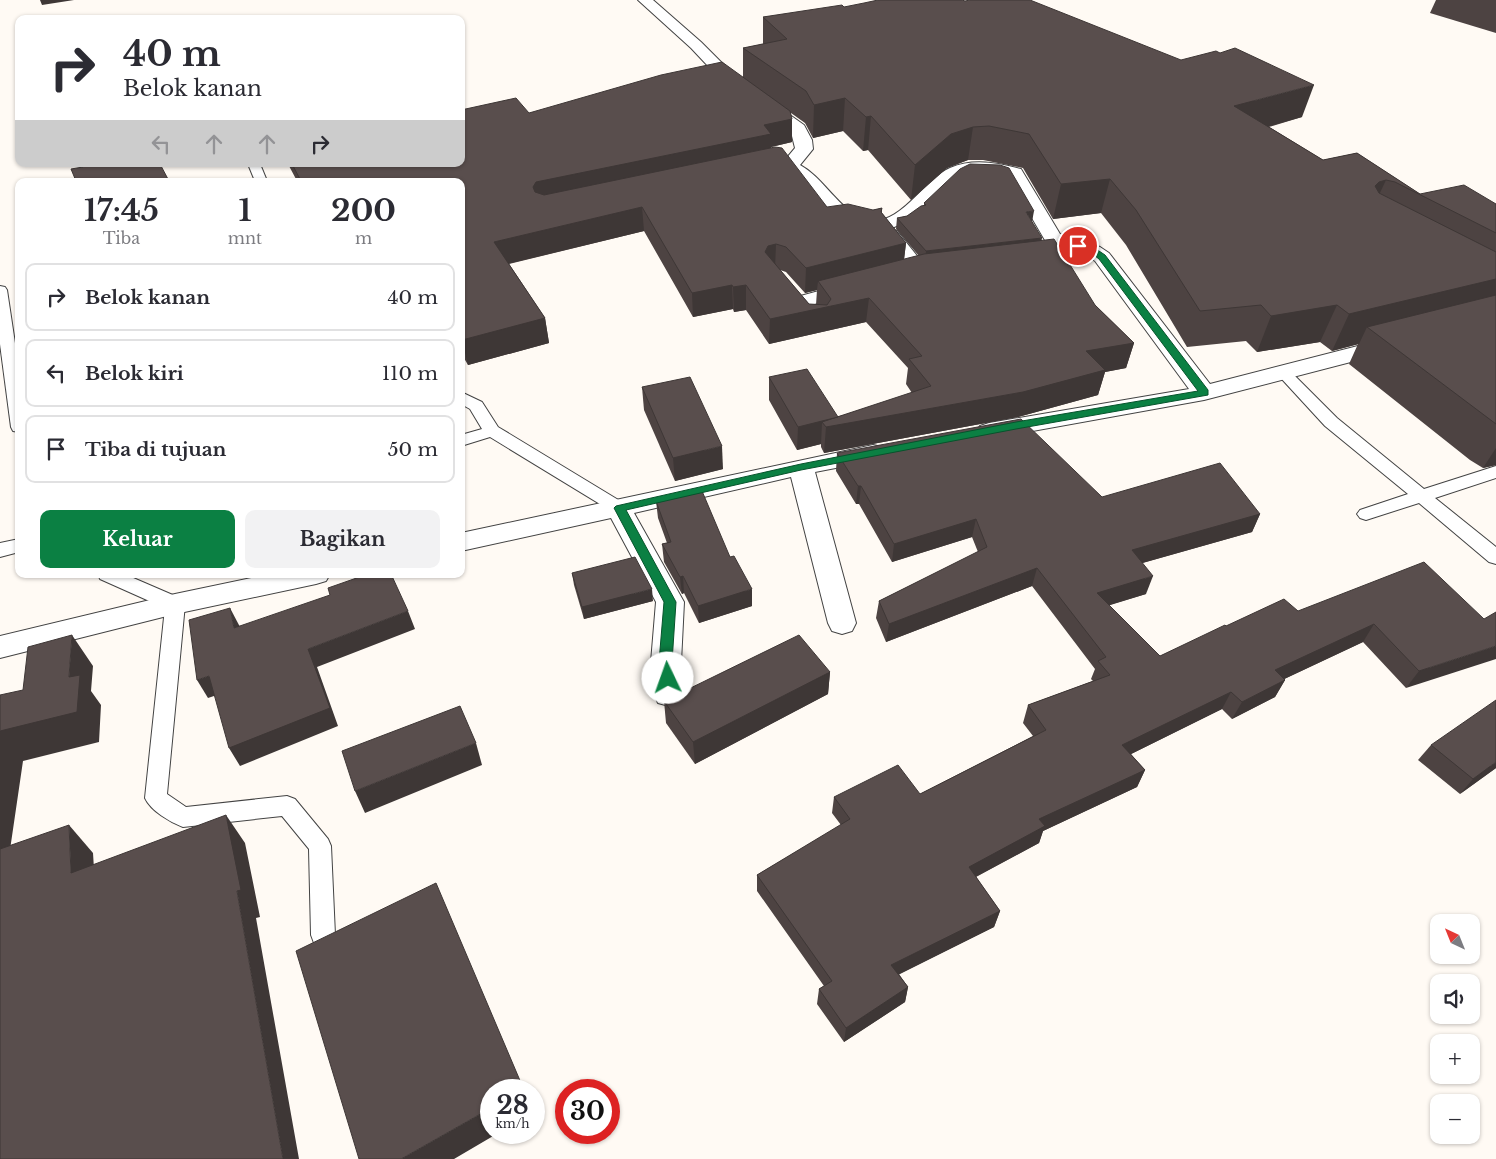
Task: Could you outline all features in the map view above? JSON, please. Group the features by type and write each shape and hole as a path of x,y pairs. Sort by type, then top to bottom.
{"street":[{"path":"645,0 696,45 729,79 798,128 803,140 804,149 790,165"},
{"path":"756,167 775,163 790,165 854,222 871,226 898,221 913,210 951,174 965,168 998,169 1015,173 1053,238 1093,251 1102,257 1204,392"},
{"path":"890,235 919,271"},
{"path":"1045,256 1093,251"},
{"path":"800,302 873,283"},
{"path":"963,436 1204,392 1409,340"},
{"path":"465,541 801,467 898,448"},
{"path":"801,467 842,622"},
{"path":"620,508 670,602 666,662 670,694"},
{"path":"0,647 175,604 297,578"}],"lane":[{"path":"0,290 15,398"},
{"path":"1284,373 1331,422 1424,496 1496,557"},
{"path":"465,399 476,406 492,432 620,508"},
{"path":"465,440 492,432"},
{"path":"1366,514 1496,472"},
{"path":"0,550 15,546"},
{"path":"116,578 175,604 156,798 184,816 287,806 320,846 323,935"}],"building":[{"path":"878,0 1030,0 1181,60 1216,51 1220,53 1235,48 1314,85 1234,106 1323,160 1357,153 1420,194 1464,185 1496,204 1496,233 1395,182 1386,180 1379,182 1375,186 1379,193 1496,252 1496,279 1349,314 1337,305 1271,316 1261,305 1200,311 1136,210 1110,179 1061,184 1029,134 989,126 973,127 951,134 915,165 871,116 866,117 845,98 814,105 806,91 743,48 787,39 763,17 842,5 844,7"},
{"path":"722,62 790,111 792,119 764,125 771,134 536,182 533,187 535,192 544,195 775,147 782,148 827,207 848,204 873,210 882,208 881,212 906,243 806,268 786,247 776,244 768,246 765,252 809,304 827,305 831,299 818,281 924,254 1054,239 1095,305 1134,343 1086,351 1105,370 1023,392 826,427 822,422 931,386 909,359 922,356 869,298 770,319 746,285 733,287 732,285 692,293 642,207 494,242 545,318 465,339 465,178 299,178 294,167 465,167 465,109 516,98 529,113 661,75"},
{"path":"970,164 1000,165 1009,168 1034,211 1026,212 1042,238 926,251 897,218 907,216 921,206 926,205 924,203 960,169"},
{"path":"83,167 162,167 167,178 75,178 71,169"},
{"path":"1496,295 1496,424 1367,327"},
{"path":"807,369 838,417 798,427 769,377"},
{"path":"690,377 722,446 673,458 642,387"},
{"path":"1021,419 1102,497 1220,463 1260,514 1132,550 1153,576 1097,593 1160,656 1284,599 1298,611 1424,562 1484,619 1496,612 1496,646 1419,671 1374,624 1275,670 1285,680 1242,702 1231,692 1122,745 1145,770 1039,819 1045,826 969,867 1000,911 891,965 908,987 846,1028 819,989 832,981 757,875 850,819 834,797 898,765 920,794 1046,730 1028,705 1110,675 1098,661 1106,657 1037,568 889,624 879,601 987,547 976,519 894,544 861,486 858,486 837,453"},
{"path":"702,491 730,557 734,556 752,589 698,606 683,576 680,577 662,544 671,542 656,501"},
{"path":"635,557 652,589 582,607 572,573"},
{"path":"357,578 393,578 408,611 308,649 330,708 229,748 209,676 197,680 189,620 230,608 234,628 330,595 328,588"},
{"path":"72,635 69,677 80,675 77,712 0,731 0,695 23,690 28,647"},
{"path":"799,635 830,672 693,742 664,701"},
{"path":"1496,700 1496,762 1473,779 1431,745"},
{"path":"460,706 476,743 355,791 342,751"},
{"path":"226,815 241,890 237,891 283,1159 0,1159 0,849 69,825 71,873"},
{"path":"436,883 519,1079 480,1079 480,1114 401,1159 359,1159 296,951"}],"route":[{"path":"668,678 666,662 670,602 620,508 801,467 1204,392 1102,257 1093,251 1078,246"}]}
